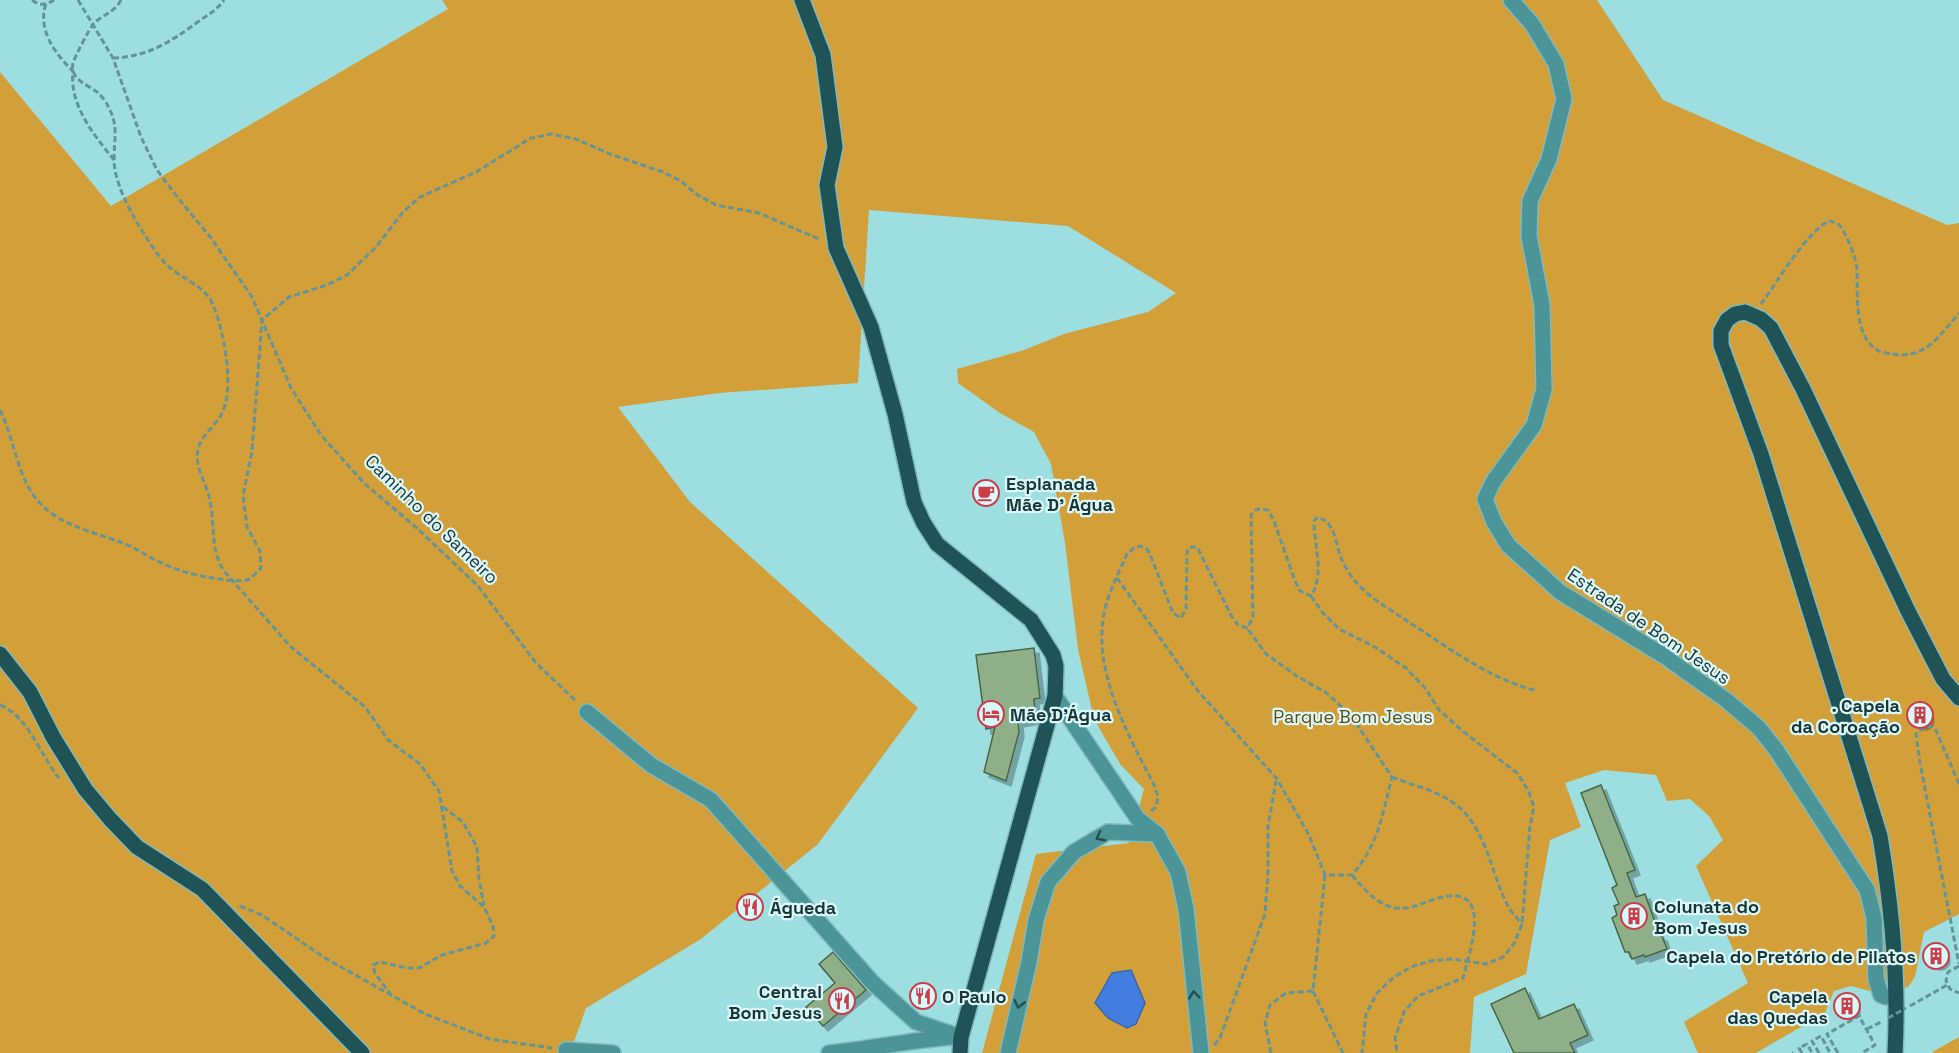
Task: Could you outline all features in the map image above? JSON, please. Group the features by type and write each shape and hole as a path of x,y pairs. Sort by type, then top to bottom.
{"main road":[{"path":"802,0 823,55 835,147 827,185 836,248 871,327 896,414 914,502 937,544 1031,620 1053,655 1056,666 1055,696 961,1036 960,1053"},
{"path":"1895,1053 1891,906 1880,836 1761,454 1721,345 1721,331 1727,320 1735,314 1745,312 1753,315 1771,328 1803,389 1943,679 1959,698"},
{"path":"0,654 30,692 53,737 85,789 110,819 137,847 202,889 362,1053"}],"street":[{"name":"Estrada de Bom Jesus","path":"1511,0 1532,24 1556,64 1564,99 1549,159 1530,201 1530,236 1542,305 1544,389 1533,425 1493,482 1485,499 1494,522 1508,545 1560,592 1664,656 1726,700 1759,728 1778,751 1867,890 1874,918 1876,980 1881,995 1886,997 1895,995"},
{"path":"1055,696 1138,819 1157,834 1178,872 1186,909 1201,1053"},
{"path":"587,712 651,765 711,800 872,982 916,1022 961,1036"},
{"path":"1008,1053 1029,962 1036,920 1048,882 1074,852 1108,832 1157,834"},
{"path":"829,1053 961,1036"},
{"path":"566,1050 613,1053"}],"path":[{"path":"32,0 37,4 46,4 54,0"},
{"name":"Caminho do Sameiro","path":"78,0 113,57 141,137 157,170 238,274 252,297 291,388 321,435 364,483 419,530 478,586 536,663 587,712"},
{"path":"114,160 86,123 72,87 73,63 93,24 119,5 121,0"},
{"path":"113,57 129,57 165,45 218,9 224,0"},
{"path":"46,4 42,14 43,25 55,51 76,77 99,93 111,112 117,131 114,160 124,196 135,219 154,250 178,274 207,294 213,304 229,378 228,394 223,413 199,446 198,465 211,502 213,536 218,561 232,581 291,647 365,707 388,740 420,764 439,791 452,871 460,886 484,907"},
{"path":"0,410 8,425 24,476 33,495 50,512 71,526 122,543 182,572 232,581 248,579 261,568 260,551 247,527 243,496 252,451 262,320 289,297 327,285 347,275 376,247 403,212 420,197 476,172 531,138 551,134 576,139 610,154 663,172 681,181 696,194 716,205 759,213 812,235 836,248"},
{"path":"1753,315 1806,242 1822,224 1829,221 1838,224 1847,236 1857,268 1856,294 1860,323 1868,341 1880,352 1902,356 1923,352 1959,313"},
{"path":"1247,628 1253,618 1251,514 1257,509 1268,510 1275,520 1300,591 1311,596 1323,613 1339,629 1375,647 1406,668 1425,688 1439,710 1517,773 1528,790 1533,807 1522,924 1514,944 1503,957 1486,964 1452,959 1430,961 1411,967 1394,977 1377,993 1366,1014 1362,1053"},
{"path":"1311,596 1317,586 1318,575 1314,520 1318,517 1326,519 1331,526 1342,559 1355,582 1378,601 1484,670 1513,685 1536,691"},
{"path":"1129,805 1137,814 1144,814 1156,807 1158,797 1117,704 1104,661 1102,630 1106,605 1127,554 1141,546 1147,549 1173,613 1181,618 1186,609 1188,549 1197,547 1232,617 1238,625 1247,628 1266,654 1328,694 1352,717 1392,777 1438,794 1459,807 1475,827 1491,859 1509,908 1522,924"},
{"path":"1117,578 1198,691 1277,779 1309,835 1324,875 1313,991 1343,1053"},
{"path":"0,705 14,712 52,770 64,783"},
{"path":"1959,784 1935,728 1931,726 1918,730 1916,734 1920,763 1959,965 1948,972 1947,985 1954,992 1959,993"},
{"path":"1324,875 1352,875 1366,859 1375,842 1392,777"},
{"path":"1208,1053 1220,1038 1265,914 1268,826 1277,779"},
{"path":"391,995 375,973 373,965 380,962 407,969 419,968 442,955 486,943 494,936 493,926 484,907 479,880 477,847 463,822 443,807"},
{"path":"1352,875 1380,903 1397,908 1416,907 1436,898 1454,894 1466,897 1474,906 1475,921 1463,978 1418,996 1404,1012 1395,1038 1397,1053"},
{"path":"232,902 262,915 325,958 425,1014 490,1039 566,1050"},
{"path":"1916,1002 1947,985"},
{"path":"1271,1053 1265,1023 1270,1005 1286,993 1313,991"},
{"path":"1888,1018 1906,1008"},
{"path":"1819,1053 1812,1041 1821,1036 1830,1053 1837,1051 1827,1034 1858,1016 1875,1045 1862,1053"},
{"path":"1866,1029 1880,1022"},
{"path":"1802,1053 1799,1048 1807,1044 1812,1053"}],"green space":[{"name":"Parque Bom Jesus","path":"442,0 1597,0 1663,100 1947,225 1959,223 1959,914 1924,932 1915,977 1908,987 1877,993 1851,986 1834,991 1825,1013 1756,1053 1698,1053 1684,1022 1748,983 1696,866 1723,840 1709,816 1690,799 1667,801 1656,775 1604,770 1565,783 1581,827 1550,840 1526,974 1474,997 1470,1053 982,1053 1036,854 1129,843 1144,789 1120,764 1094,719 1078,649 1065,543 1051,464 1034,432 1000,413 958,383 957,369 1024,350 1064,334 1148,312 1176,293 1068,226 869,210 858,383 719,393 618,407 690,502 918,708 818,844 701,939 586,1008 570,1053 0,1053 0,72 111,206 448,9"},
{"path":"1959,1037 1959,1053 1932,1053 1934,1051"}],"water":[{"path":"1131,970 1145,1003 1136,1024 1127,1028 1108,1018 1095,1003 1112,973"}],"building":[{"path":"1034,648 1040,698 1034,699 1036,719 1018,722 1019,732 1006,781 984,772 995,727 986,729 976,655"},
{"name":". Capela da Coroação","path":"1920,707 1926,710 1929,716 1926,722 1920,725 1914,722 1911,716 1914,710"},
{"path":"1601,785 1635,870 1627,873 1636,897 1645,894 1667,949 1645,957 1644,955 1632,959 1629,952 1625,952 1612,918 1617,915 1614,906 1619,904 1612,888 1617,885 1581,793"},
{"name":"Capela do Pretório de Pilatos","path":"1936,947 1942,950 1945,956 1942,962 1936,965 1930,962 1927,956 1930,950"},
{"path":"833,952 866,990 823,1026 806,1007 835,983 819,964"},
{"path":"1525,988 1539,1019 1574,1004 1588,1035 1570,1043 1575,1053 1514,1053 1491,1004"},
{"name":"Capela das Quedas","path":"1847,998 1855,1002 1855,1011 1846,1015 1839,1010 1838,1002"}],"place":[{"name":"Esplanada Mãe D' Água","path":"986,493"},
{"name":"Mãe D'Água","path":"991,714"},
{"name":". Capela da Coroação","path":"1920,715"},
{"name":"Águeda","path":"750,907"},
{"name":"Colunata do Bom Jesus","path":"1634,916"},
{"name":"Capela do Pretório de Pilatos","path":"1936,956"},
{"name":"O Paulo","path":"923,996"},
{"name":"Central Bom Jesus","path":"842,1001"},
{"name":"Capela das Quedas","path":"1847,1006"}]}
